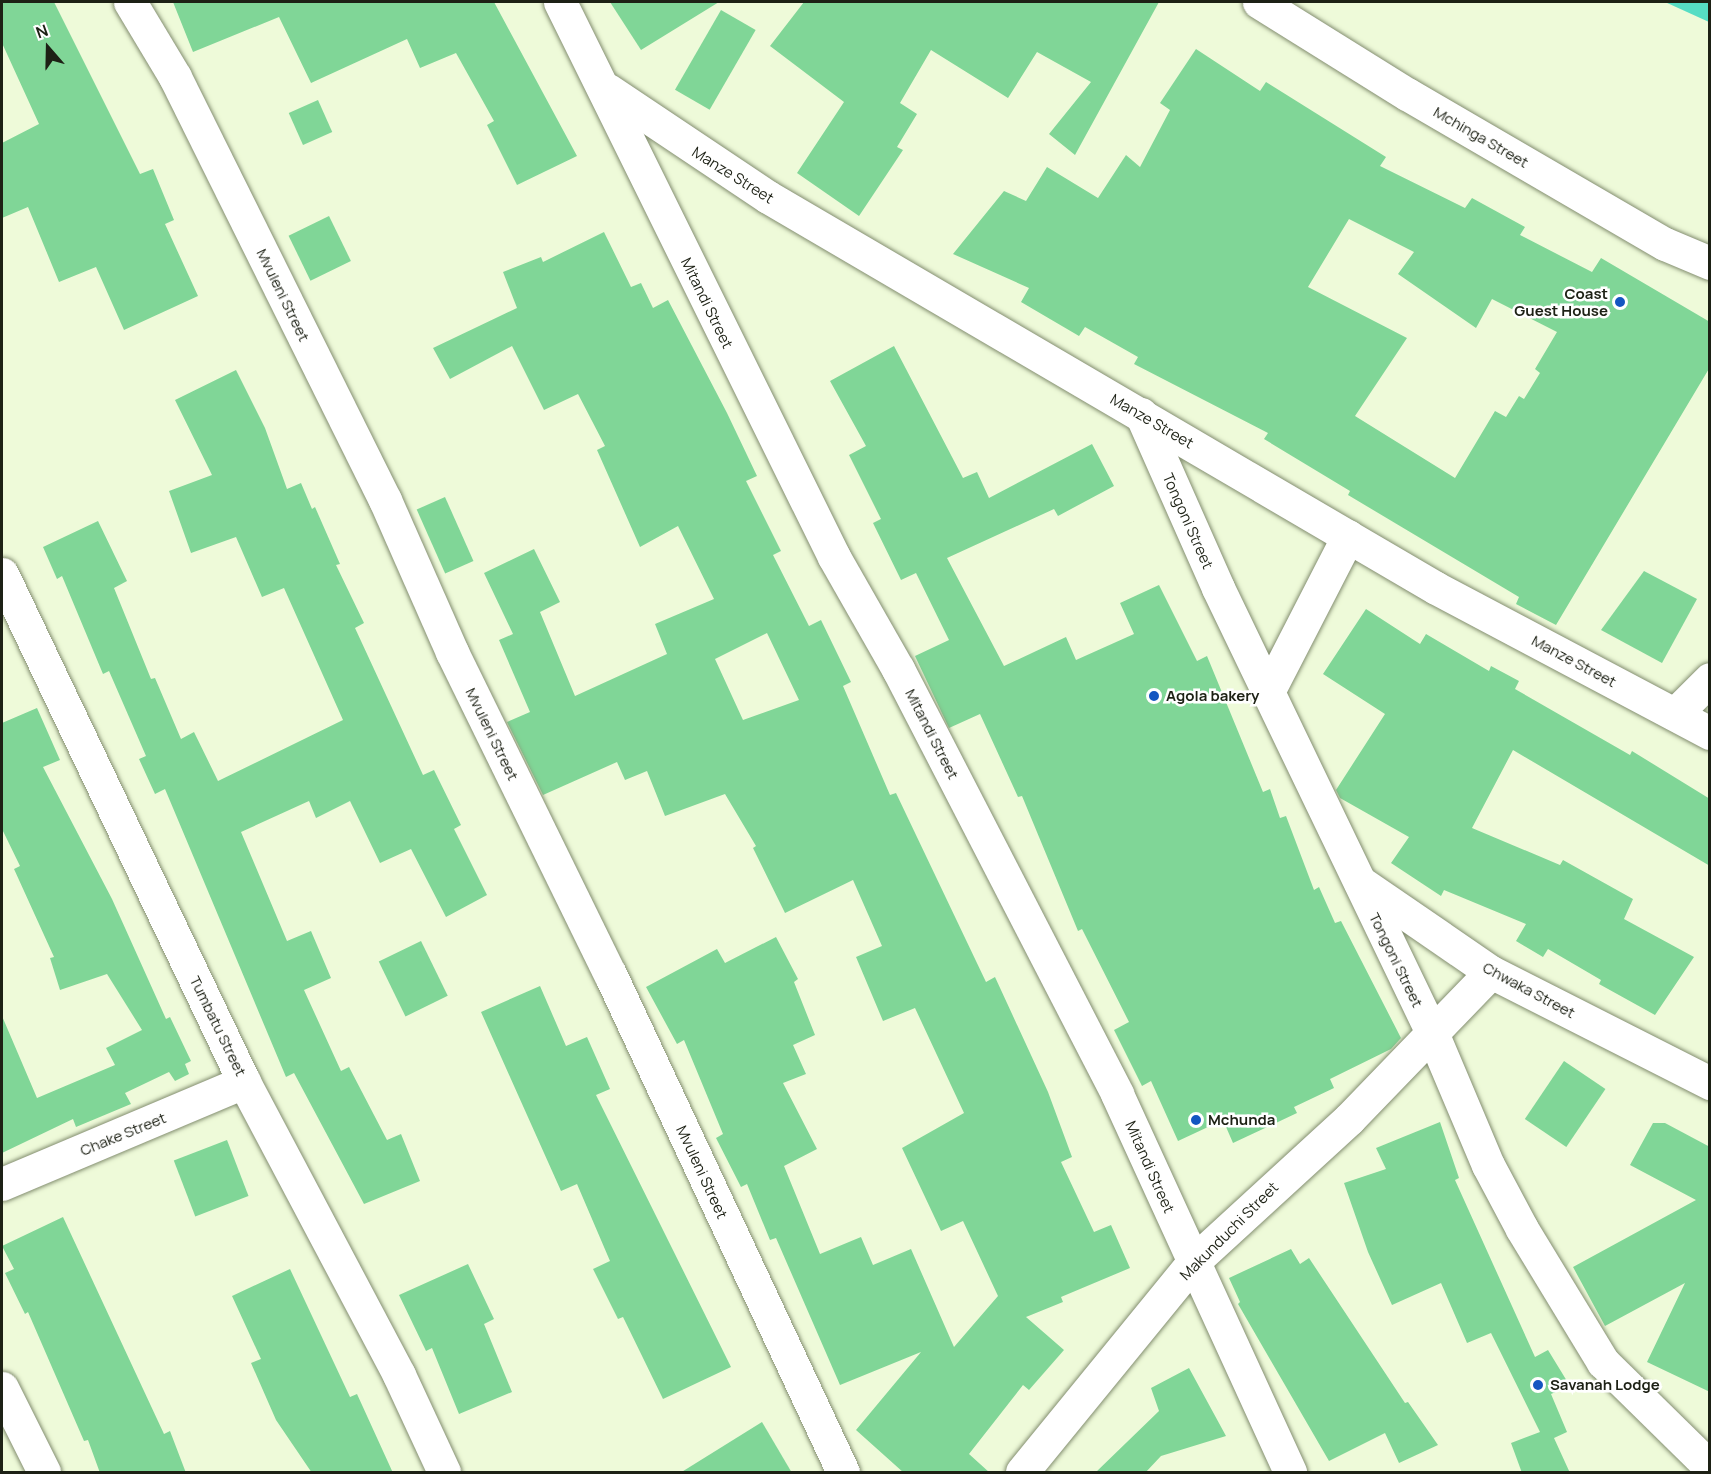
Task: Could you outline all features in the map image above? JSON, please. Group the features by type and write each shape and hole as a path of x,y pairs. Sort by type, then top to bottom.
{"street":[{"name":"Mvuleni Street","path":"130,2 175,77 385,500 452,652 610,974 843,1473"},
{"name":"Mitandi Street","path":"560,2 606,89 661,209 829,546 898,669 1071,1001 1290,1473"},
{"name":"Mchinga Street","path":"1259,2 1407,94 1665,243 1710,262"},
{"name":"Manze Street","path":"606,89 768,197 1436,588 1710,733"},
{"name":"Tongoni Street","path":"1141,414 1218,588 1433,1035 1488,1165 1603,1362 1710,1467"},
{"path":"1269,690 1348,536"},
{"name":"Tumbatu Street","path":"2,574 244,1082 399,1375 444,1473"},
{"path":"1675,714 1710,679"},
{"name":"Chwaka Street","path":"1358,881 1491,972 1710,1083"},
{"name":"Makunduchi Street","path":"1022,1473 1193,1262 1349,1119 1433,1035 1491,972"},
{"name":"Chake Street","path":"2,1184 244,1082"},
{"path":"2,1388 44,1473"}],"water":[{"path":"1665,2 1709,2 1709,22"}],"building":[{"path":"2,2 54,2 140,174 153,169 174,220 165,224 198,296 124,330 96,267 59,282 28,207 2,218 2,143 39,124 2,43"},
{"path":"173,2 494,2 577,156 517,185 487,125 494,121 456,53 420,68 407,39 311,83 279,17 193,52"},
{"path":"610,2 719,2 641,50"},
{"path":"804,2 1159,2 1075,155 1049,134 1091,82 1037,52 1008,98 931,50 900,103 917,114 897,147 903,150 859,216 797,173 844,102 770,46"},
{"path":"721,10 756,30 710,110 675,90"},
{"path":"1196,49 1260,91 1266,82 1386,157 1380,166 1465,208 1472,198 1525,227 1520,235 1592,272 1601,258 1710,322 1710,367 1556,625 1516,604 1519,597 1348,495 1350,491 1264,439 1268,433 1134,364 1138,357 1085,327 1079,336 1021,302 1029,288 953,254 1004,191 1026,201 1047,167 1098,198 1126,155 1140,167 1170,110 1160,103","holes":["1349,219 1414,252 1398,274 1476,328 1492,299 1557,332 1535,369 1540,373 1524,399 1519,396 1506,417 1495,411 1455,478 1355,416 1407,338 1308,287"]},
{"path":"318,100 332,132 303,145 289,113"},
{"path":"329,216 351,261 310,281 289,236"},
{"path":"604,232 631,287 641,283 653,308 668,300 757,476 746,481 781,551 773,555 809,626 821,620 851,682 843,686 890,795 896,793 986,982 995,977 1048,1092 1072,1157 1061,1162 1094,1232 1111,1225 1130,1268 1061,1297 1063,1302 1026,1317 1064,1350 1029,1390 1023,1385 969,1454 990,1473 904,1473 856,1430 921,1352 840,1385 776,1238 770,1240 747,1184 741,1187 716,1138 723,1134 684,1040 677,1044 646,987 717,949 725,963 776,937 798,979 794,982 815,1035 793,1045 806,1074 783,1083 817,1149 784,1166 820,1254 861,1237 873,1265 911,1249 954,1347 998,1296 963,1221 941,1231 902,1148 964,1113 915,1008 883,1021 856,957 882,946 853,880 785,913 753,848 756,846 725,794 665,816 647,771 625,780 617,762 543,795 507,722 530,712 499,640 513,634 484,573 534,549 560,602 540,612 575,696 667,654 655,624 714,599 678,526 640,547 597,450 605,446 578,394 544,410 512,346 450,379 433,348 517,308 503,272 541,257 543,262","holes":["767,633 799,700 743,720 715,659"]},
{"path":"894,346 963,478 977,472 989,498 1092,444 1114,486 1058,516 1054,509 947,558 1004,666 1066,637 1076,660 1134,634 1120,603 1159,585 1197,661 1207,656 1263,792 1270,789 1280,818 1286,816 1314,890 1319,887 1335,923 1341,921 1401,1038 1391,1049 1330,1079 1334,1088 1294,1107 1297,1113 1233,1143 1223,1120 1178,1141 1151,1081 1142,1086 1114,1030 1129,1022 1082,929 1078,931 1022,796 1018,797 980,714 949,728 915,656 949,640 916,573 901,580 873,523 881,519 849,455 866,446 830,381"},
{"path":"236,370 265,428 287,489 301,483 312,509 315,507 340,564 336,565 364,623 355,628 423,775 434,770 461,825 454,829 487,895 446,917 411,849 380,863 350,801 316,818 309,801 241,832 287,941 311,931 331,978 304,990 341,1071 349,1067 387,1140 401,1134 420,1181 364,1204 294,1073 286,1077 165,789 155,794 139,759 146,756 109,671 103,674 62,576 57,579 43,547 98,521 127,581 114,588 151,679 155,678 181,739 194,732 218,781 343,720 284,588 262,597 236,537 191,553 169,491 212,475 175,400"},
{"path":"445,497 473,561 445,574 417,510"},
{"path":"1644,571 1697,599 1662,663 1601,630"},
{"path":"1366,609 1420,644 1426,634 1489,671 1491,666 1519,681 1515,689 1630,755 1632,751 1710,799 1710,866 1513,750 1472,828 1560,865 1563,860 1633,899 1624,919 1694,957 1655,1015 1599,984 1601,980 1548,949 1543,957 1516,941 1526,924 1444,890 1441,896 1391,863 1409,837 1340,798 1336,790 1385,714 1323,674"},
{"path":"37,708 60,760 43,767 112,899 166,1019 170,1017 191,1061 185,1064 189,1074 175,1081 169,1072 125,1093 131,1104 76,1127 73,1119 2,1153 2,1016 37,1098 115,1065 106,1048 142,1030 107,974 60,990 50,958 54,957 14,869 20,866 2,829 2,723"},
{"path":"421,941 448,996 405,1016 379,962"},
{"path":"540,986 566,1046 587,1037 610,1089 596,1095 731,1367 663,1399 623,1317 618,1319 593,1269 610,1261 577,1184 561,1191 481,1012"},
{"path":"1564,1061 1605,1089 1566,1147 1525,1119"},
{"path":"1440,1122 1459,1178 1455,1180 1535,1357 1548,1350 1570,1386 1551,1394 1567,1432 1554,1438 1570,1473 1522,1473 1511,1443 1540,1432 1491,1333 1467,1343 1441,1283 1392,1305 1368,1252 1344,1183 1386,1169 1376,1148"},
{"path":"1653,1123 1665,1123 1710,1147 1710,1392 1647,1362 1685,1283 1605,1326 1573,1267 1696,1200 1630,1165"},
{"path":"227,1140 249,1196 195,1216 174,1160"},
{"path":"63,1217 164,1434 170,1431 186,1473 100,1473 88,1440 84,1441 28,1312 25,1314 5,1273 14,1269 2,1246"},
{"path":"1291,1249 1300,1264 1309,1258 1405,1403 1408,1402 1438,1445 1399,1463 1385,1433 1329,1461 1238,1304 1240,1302 1229,1278"},
{"path":"468,1264 494,1319 484,1324 512,1392 459,1414 432,1348 426,1351 399,1295"},
{"path":"290,1269 350,1397 357,1394 393,1473 312,1473 276,1420 251,1363 261,1359 232,1296"},
{"path":"1189,1368 1226,1436 1161,1456 1145,1473 1095,1473 1159,1411 1151,1388"},
{"path":"762,1422 792,1473 680,1473"}],"place":[{"name":"Coast Guest House","path":"1620,302"},
{"name":"Agola bakery","path":"1154,696"},
{"name":"Mchunda","path":"1196,1120"},
{"name":"Savanah Lodge","path":"1538,1385"}]}
